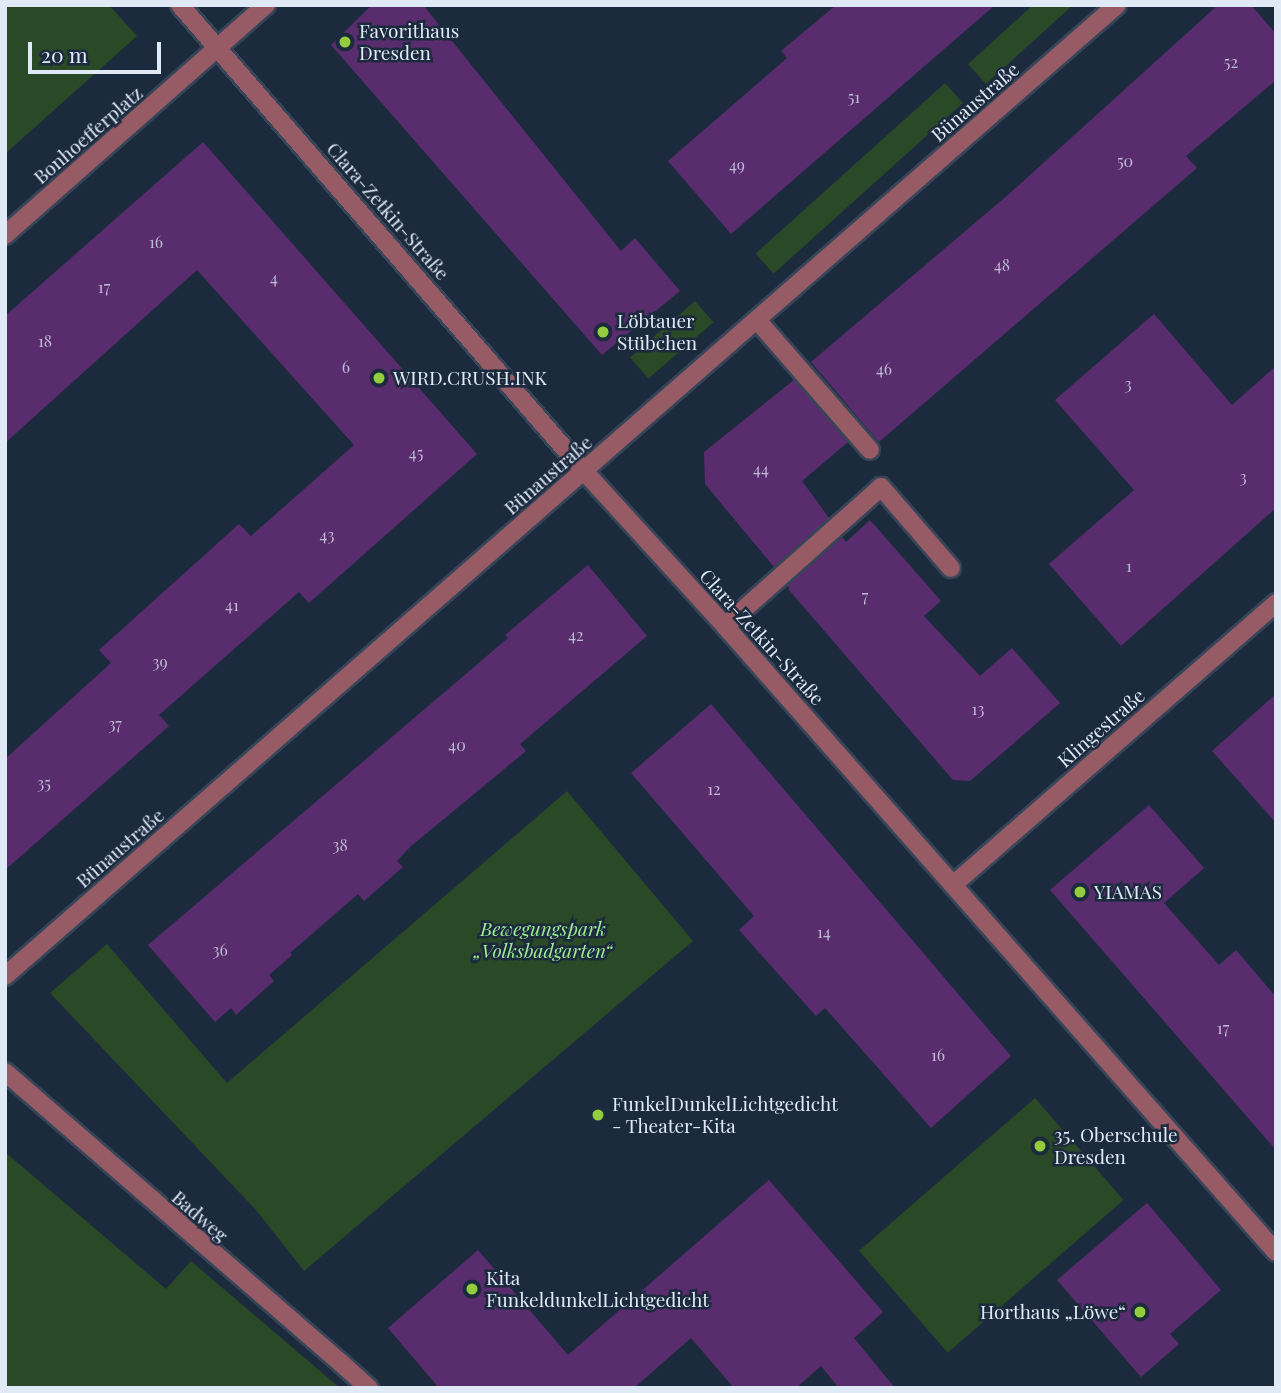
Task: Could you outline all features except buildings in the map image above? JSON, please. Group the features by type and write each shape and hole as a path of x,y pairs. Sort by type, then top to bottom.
{"street":[{"path":"180,5 218,48"},
{"name":"Bonhoefferplatz","path":"5,235 267,5"},
{"name":"Bünaustraße","path":"5,976 1117,5"},
{"name":"Clara-Zetkin-Straße","path":"218,48 584,471 725,626 1276,1252"},
{"path":"757,320 870,450"},
{"path":"725,626 881,487 951,568"},
{"name":"Klingestraße","path":"953,885 1276,603"},
{"name":"Badweg","path":"5,1072 369,1388"}],"green space":[{"path":"5,5 109,5 137,36 5,154"},
{"path":"1033,5 1073,5 986,84 968,64"},
{"path":"945,83 963,103 774,274 755,254"},
{"path":"695,301 713,322 648,379 630,357"},
{"name":"Bewegungspark „Volksbadgarten“","path":"567,791 693,941 304,1271 256,1210 50,993 107,944 227,1083"},
{"path":"1035,1098 1124,1200 948,1353 859,1251"},
{"path":"5,1152 166,1289 191,1261 340,1388 5,1388"}],"place":[{"name":"Favorithaus Dresden","path":"345,42"},
{"name":"Löbtauer Stübchen","path":"603,332"},
{"name":"WIRD.CRUSH.INK","path":"379,378"},
{"name":"YIAMAS","path":"1080,892"},
{"name":"FunkelDunkelLichtgedicht - Theater-Kita","path":"598,1115"},
{"name":"35. Oberschule Dresden","path":"1040,1146"},
{"name":"Kita FunkeldunkelLichtgedicht","path":"472,1289"},
{"name":"Horthaus „Löwe“","path":"1140,1312"}]}
